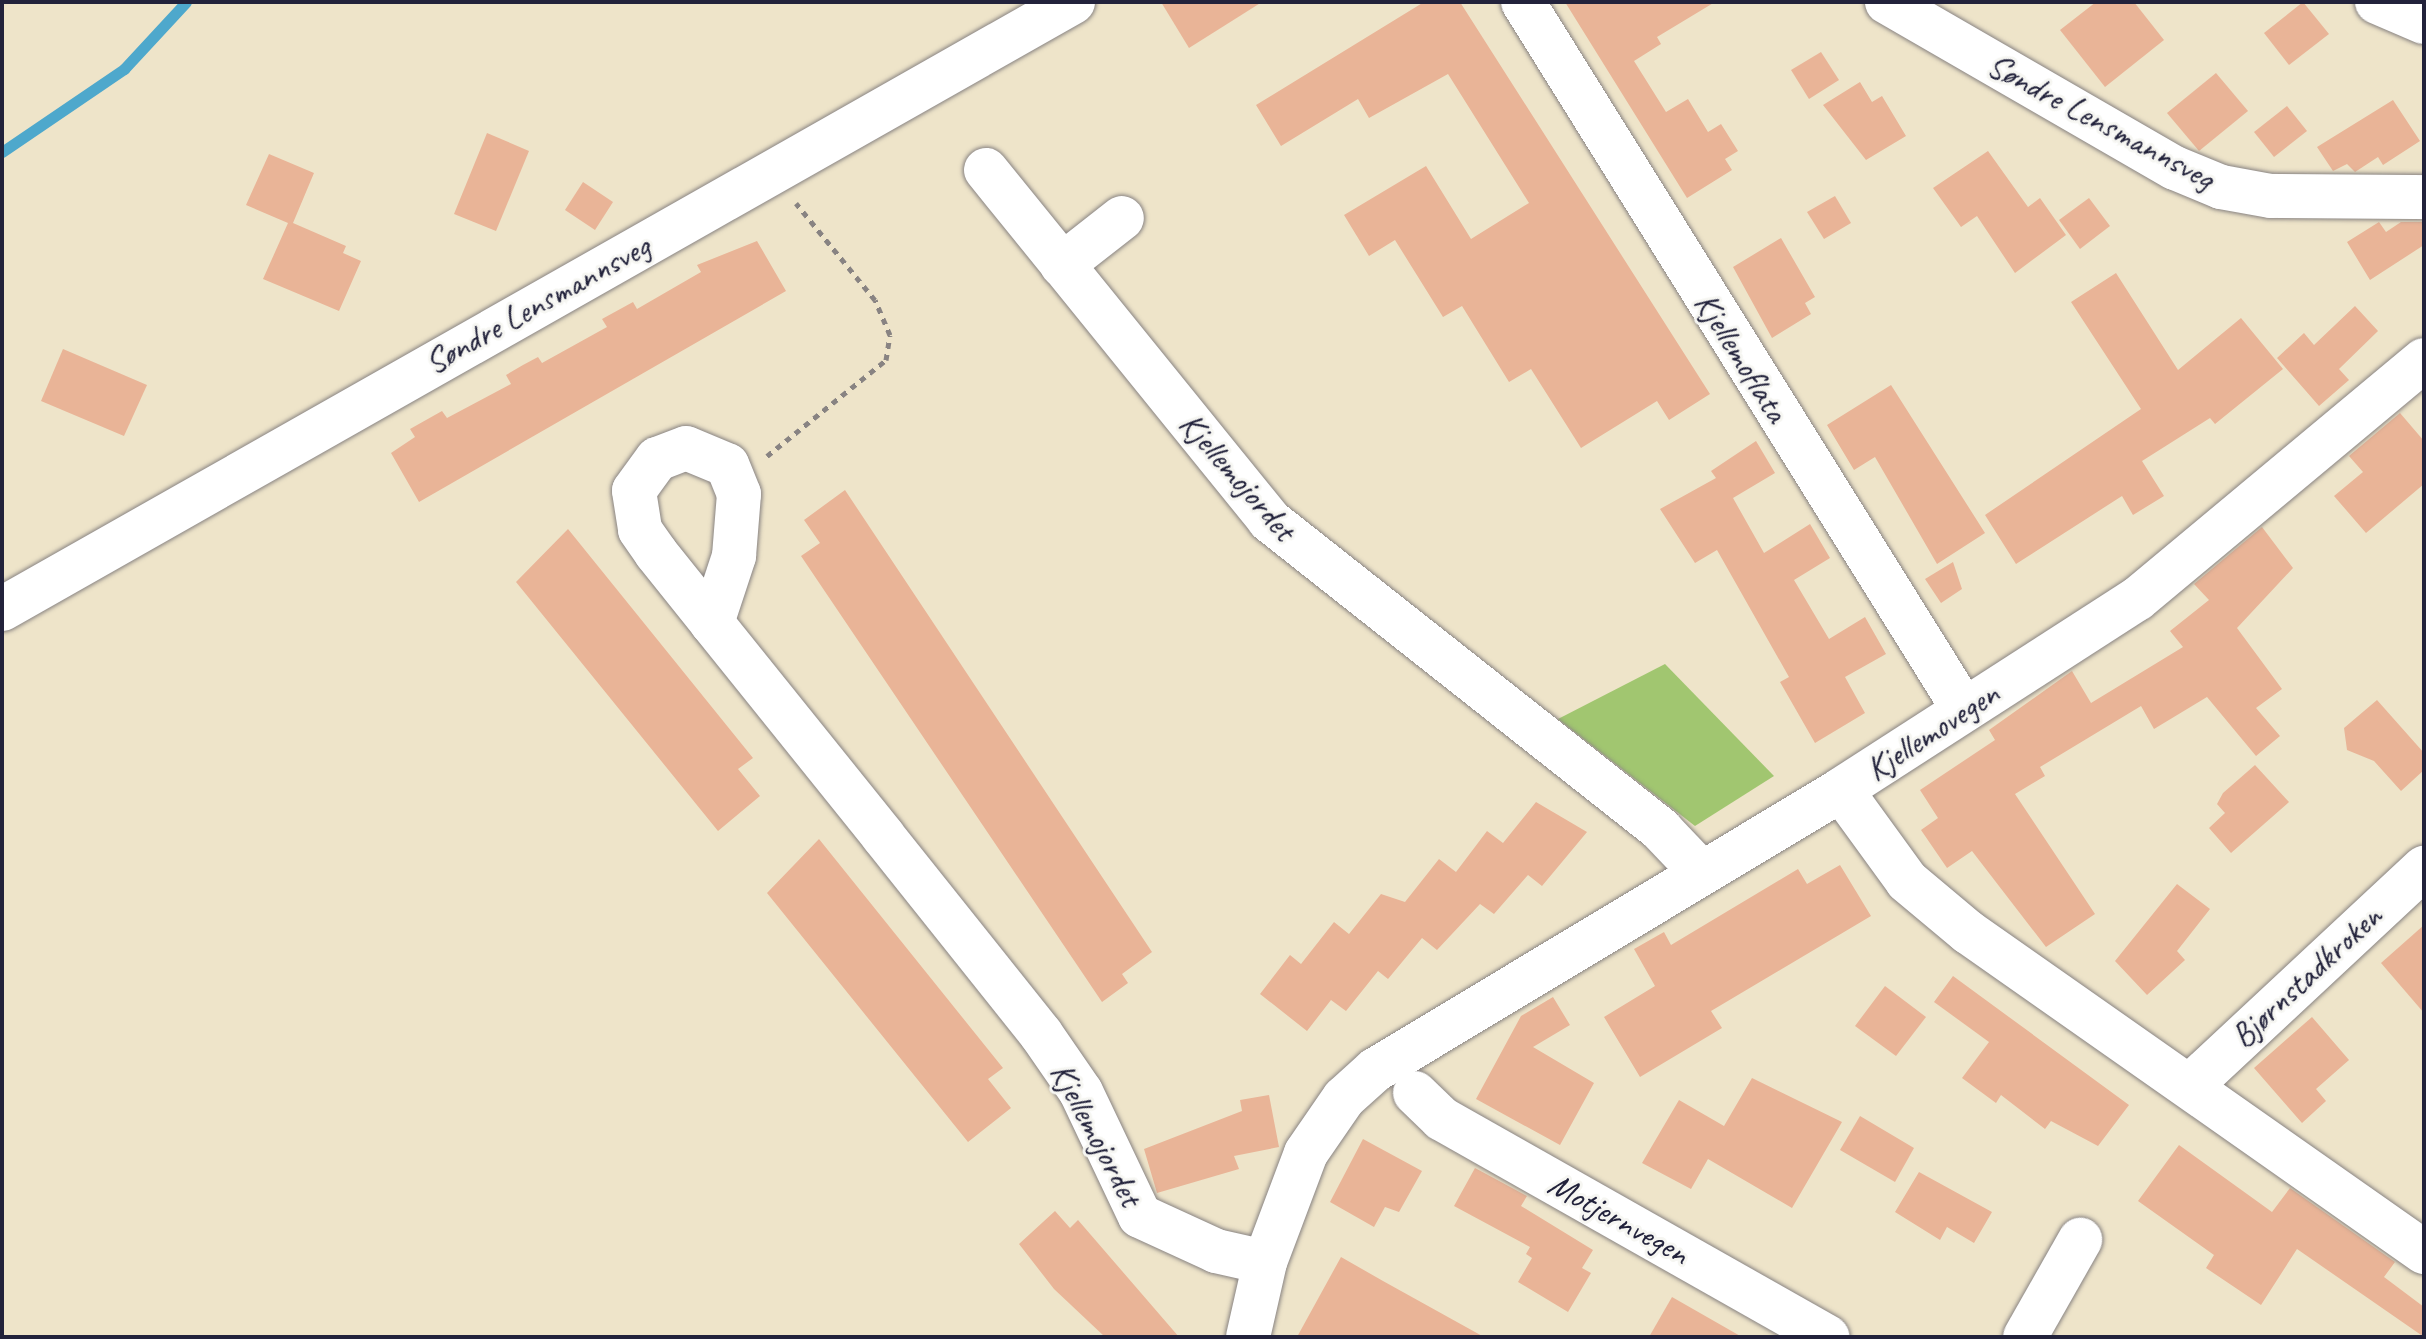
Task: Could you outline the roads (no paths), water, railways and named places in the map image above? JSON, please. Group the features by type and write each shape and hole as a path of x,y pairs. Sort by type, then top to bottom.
{"street":[{"name":"Søndre Lensmannsveg","path":"2,609 1073,2"},
{"name":"Kjellemoflata","path":"1523,2 1964,710"},
{"name":"Søndre Lensmannsveg","path":"1887,2 2221,187 2271,196 2424,197"},
{"path":"2377,2 2424,22"},
{"name":"Kjellemojordet","path":"986,170 1269,520 1661,830 1701,872"},
{"path":"1062,265 1122,218"},
{"name":"Kjellemovegen","path":"2424,360 2137,599 1841,790 1907,881 1956,922 2424,1252"},
{"name":"Kjellemojordet","path":"712,623 739,533 736,481 714,455 686,448 657,459 634,491 640,530 712,623 1041,1034 1081,1092 1140,1216 1216,1251 1265,1262"},
{"path":"1248,1337 1265,1262 1306,1153 1344,1098 1375,1070 1841,790"},
{"name":"Bjørnstadkroken","path":"2190,1086 2424,868"},
{"name":"Motjernvegen","path":"1415,1093 1442,1119 1828,1337"},
{"path":"2025,1337 2080,1240"}],"waterway":[{"path":"2,152 124,69 186,2"}]}
